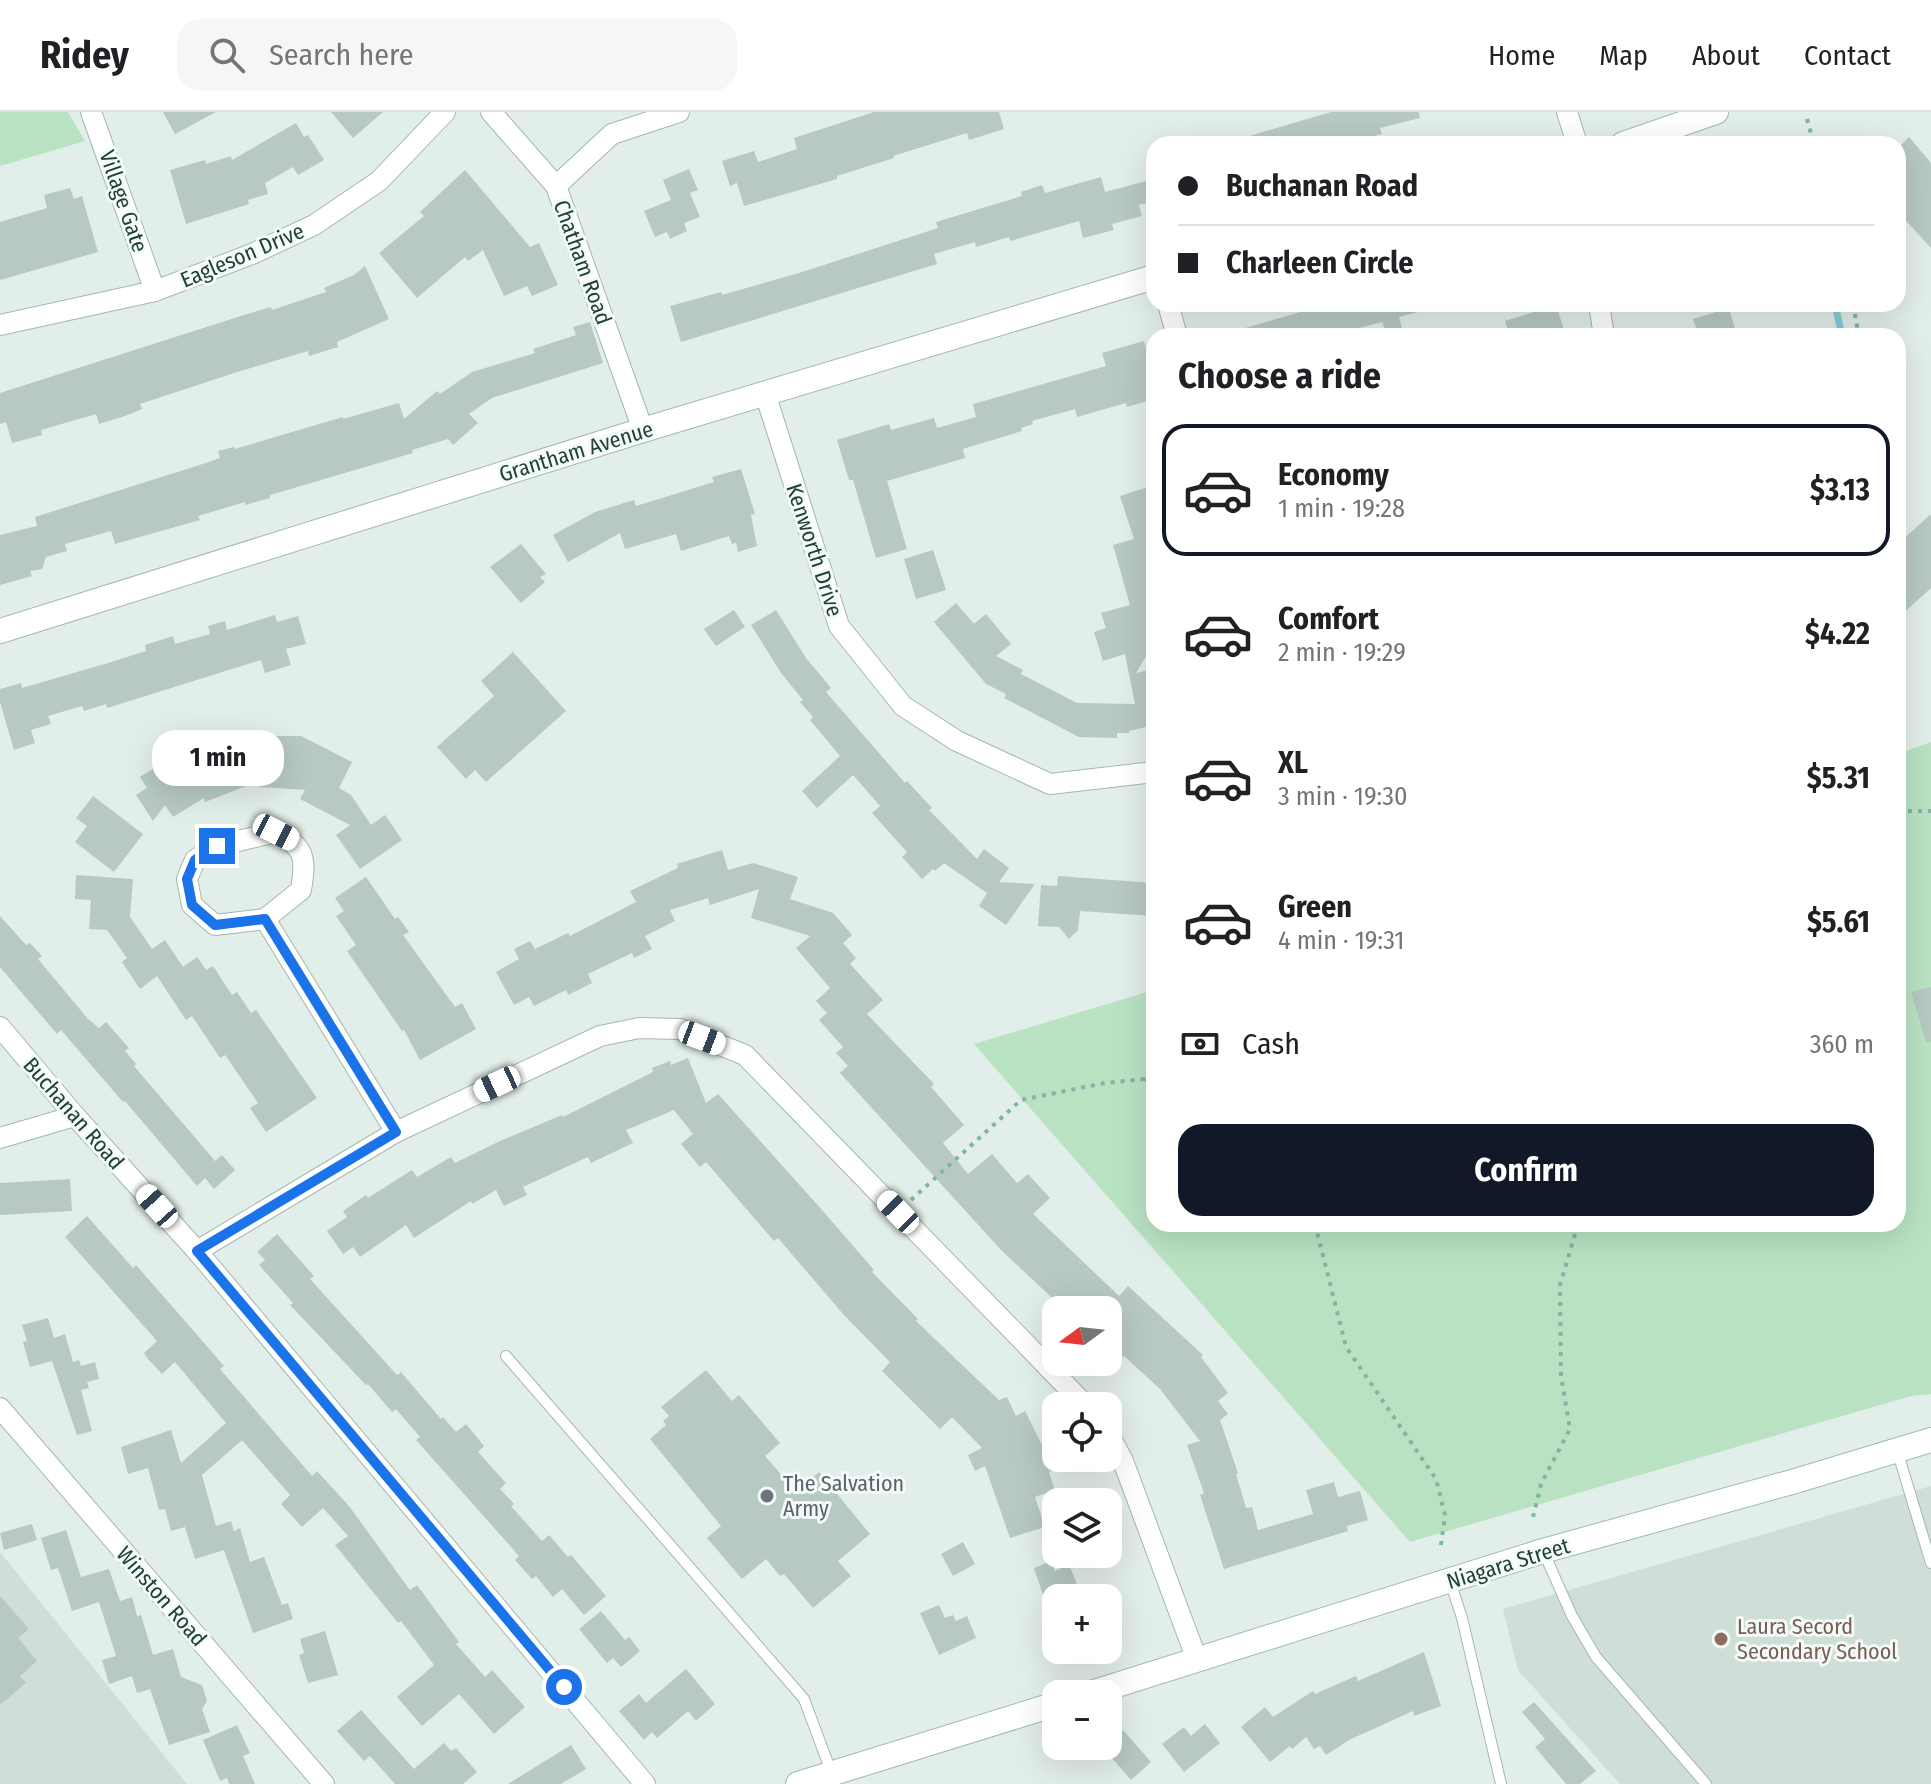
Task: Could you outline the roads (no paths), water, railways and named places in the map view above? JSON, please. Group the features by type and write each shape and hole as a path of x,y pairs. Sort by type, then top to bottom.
{"street":[{"name":"Village Gate","path":"91,112 155,291"},
{"name":"Eagleson Drive","path":"0,325 155,291 252,254 314,225 379,181 445,112"},
{"name":"Chatham Road","path":"491,112 556,186 643,430"},
{"path":"556,186 612,134 679,112"},
{"path":"1567,112 1574,136"},
{"path":"1646,136 1716,112"},
{"name":"Grantham Avenue","path":"0,631 643,430 1146,279"},
{"name":"Kenworth Drive","path":"765,393 839,626 903,706 957,741 1050,784 1146,773"},
{"path":"276,832 293,840 306,862 301,890 265,919 215,925 192,905 187,879 195,860 217,846 276,832"},
{"path":"265,919 396,1132"},
{"name":"Buchanan Road","path":"0,1027 75,1116 197,1251 645,1784"},
{"path":"197,1251 396,1132 600,1036 639,1028 680,1029 745,1055 1072,1392"},
{"path":"0,1138 75,1116"},
{"name":"Winston Road","path":"0,1408 324,1784"},
{"name":"Niagara Street","path":"1122,1683 1543,1551 1931,1440"},
{"path":"1122,1459 1197,1660"},
{"path":"798,1784 1042,1708"}],"lane":[{"path":"506,1356 804,1699 832,1774"},
{"path":"1897,1450 1931,1563"},
{"path":"1543,1551 1572,1616 1596,1657 1706,1784"},
{"path":"1450,1581 1462,1618 1501,1784"}],"waterway":[{"path":"1837,312 1840,328"}],"place":[{"name":"The Salvation Army","path":"767,1496"},
{"name":"Laura Secord Secondary School","path":"1721,1639"}]}
